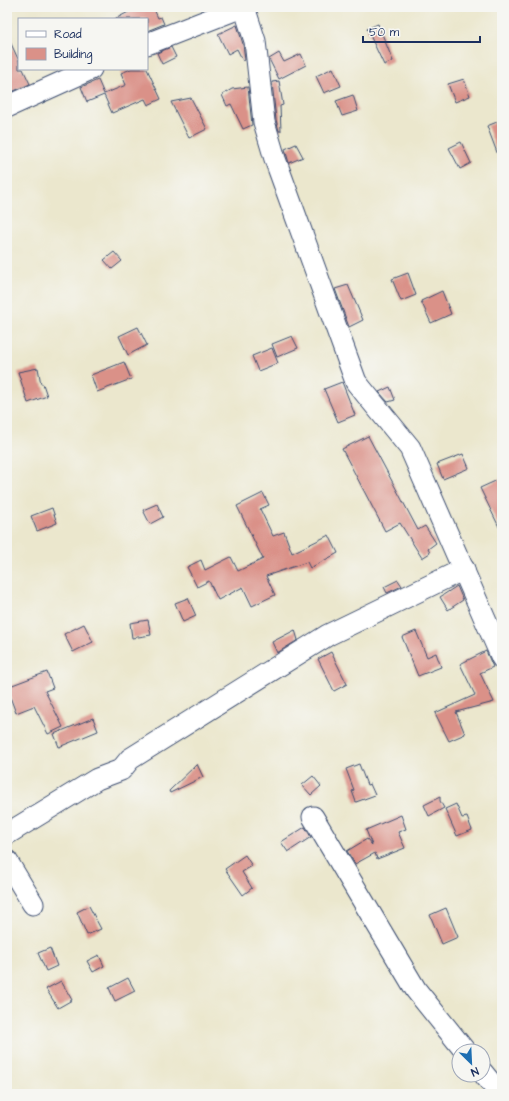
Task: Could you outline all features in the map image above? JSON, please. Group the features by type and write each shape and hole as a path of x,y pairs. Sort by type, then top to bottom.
{"street":[{"path":"148,44 243,7 255,41 264,122 275,159 356,382 410,448 502,658"},
{"path":"7,107 89,70"},
{"path":"7,834 97,779 121,770 130,759 328,635 464,569"},
{"path":"313,817 416,990 459,1043"},
{"path":"7,862 32,904"},
{"path":"491,1083 500,1094"}],"building":[{"path":"138,7 153,7 158,18 161,17 164,24 148,31 148,18 117,18"},
{"path":"378,24 393,61 384,65 367,29"},
{"path":"237,25 243,44 245,60 243,61 237,49 228,54 218,34"},
{"path":"7,35 18,59 18,70 23,70 30,84 7,94"},
{"path":"171,47 176,57 162,64 157,53"},
{"path":"279,53 284,62 301,54 306,65 279,79 269,59"},
{"path":"333,68 341,86 324,93 316,76"},
{"path":"128,70 147,70 161,99 148,105 145,99 112,113 104,95 87,102 81,87 98,80 104,94 126,85 121,73"},
{"path":"464,79 470,96 455,102 448,84"},
{"path":"279,81 283,105 280,106 281,131 279,131 276,120 272,82"},
{"path":"248,87 252,125 243,129 231,104 227,106 222,95 232,89"},
{"path":"353,95 358,111 342,116 336,101"},
{"path":"191,98 207,129 189,138 171,102"},
{"path":"502,120 502,163 501,163 487,126"},
{"path":"461,142 471,163 460,169 449,148"},
{"path":"296,144 303,157 289,163 285,149"},
{"path":"114,252 122,261 112,269 104,260"},
{"path":"408,273 416,295 401,301 392,279"},
{"path":"348,285 363,320 349,327 335,289"},
{"path":"442,291 451,314 431,323 421,301"},
{"path":"138,327 147,345 128,355 119,336"},
{"path":"292,336 298,348 277,357 272,344"},
{"path":"272,348 278,363 258,371 252,356"},
{"path":"124,362 131,379 97,392 91,375"},
{"path":"38,368 41,384 43,384 47,396 28,403 18,372"},
{"path":"342,382 355,415 338,422 324,389"},
{"path":"390,387 395,400 388,402 379,392"},
{"path":"368,436 418,530 425,526 436,543 428,549 430,553 422,558 400,523 385,531 342,449"},
{"path":"463,454 469,468 443,479 437,464"},
{"path":"502,478 502,533 480,488"},
{"path":"263,493 269,505 260,509 273,536 284,532 292,553 329,535 338,553 310,568 307,562 266,576 275,595 252,606 243,587 218,600 209,581 197,587 187,567 201,560 205,570 231,557 238,571 263,559 237,506"},
{"path":"157,504 163,517 150,524 143,510"},
{"path":"52,508 57,523 37,531 31,516"},
{"path":"398,580 402,586 387,593 384,587"},
{"path":"457,586 463,600 448,610 440,597"},
{"path":"188,598 196,616 183,622 175,603"},
{"path":"148,620 151,635 132,638 130,623"},
{"path":"84,624 93,642 73,652 64,634"},
{"path":"295,630 298,640 277,653 272,642"},
{"path":"416,631 427,657 436,653 441,667 418,676 402,637"},
{"path":"486,651 493,667 480,673 494,702 456,712 465,734 449,741 435,713 475,695 460,664"},
{"path":"331,652 347,684 334,691 318,659"},
{"path":"47,672 53,688 45,691 63,727 48,734 34,706 16,713 7,689 7,687"},
{"path":"93,718 98,731 59,747 54,734"},
{"path":"197,764 203,777 170,793 169,791"},
{"path":"359,764 367,785 370,784 375,795 356,802 352,791 354,790 346,769"},
{"path":"313,776 321,786 311,795 302,785"},
{"path":"440,797 440,801 444,808 429,816 424,805"},
{"path":"456,804 462,818 467,817 472,830 457,836 445,809"},
{"path":"401,815 406,829 398,832 405,848 377,859 375,853 355,864 347,851 367,839 372,845 366,830"},
{"path":"305,827 311,837 288,852 281,842"},
{"path":"245,855 252,866 242,872 252,888 243,895 225,869"},
{"path":"89,906 101,929 87,935 77,912"},
{"path":"446,908 458,937 442,944 430,915"},
{"path":"50,948 57,966 46,971 38,953"},
{"path":"99,955 104,966 93,972 87,961"},
{"path":"128,978 135,991 115,1001 109,988"},
{"path":"61,981 72,1000 58,1008 46,989"}]}
